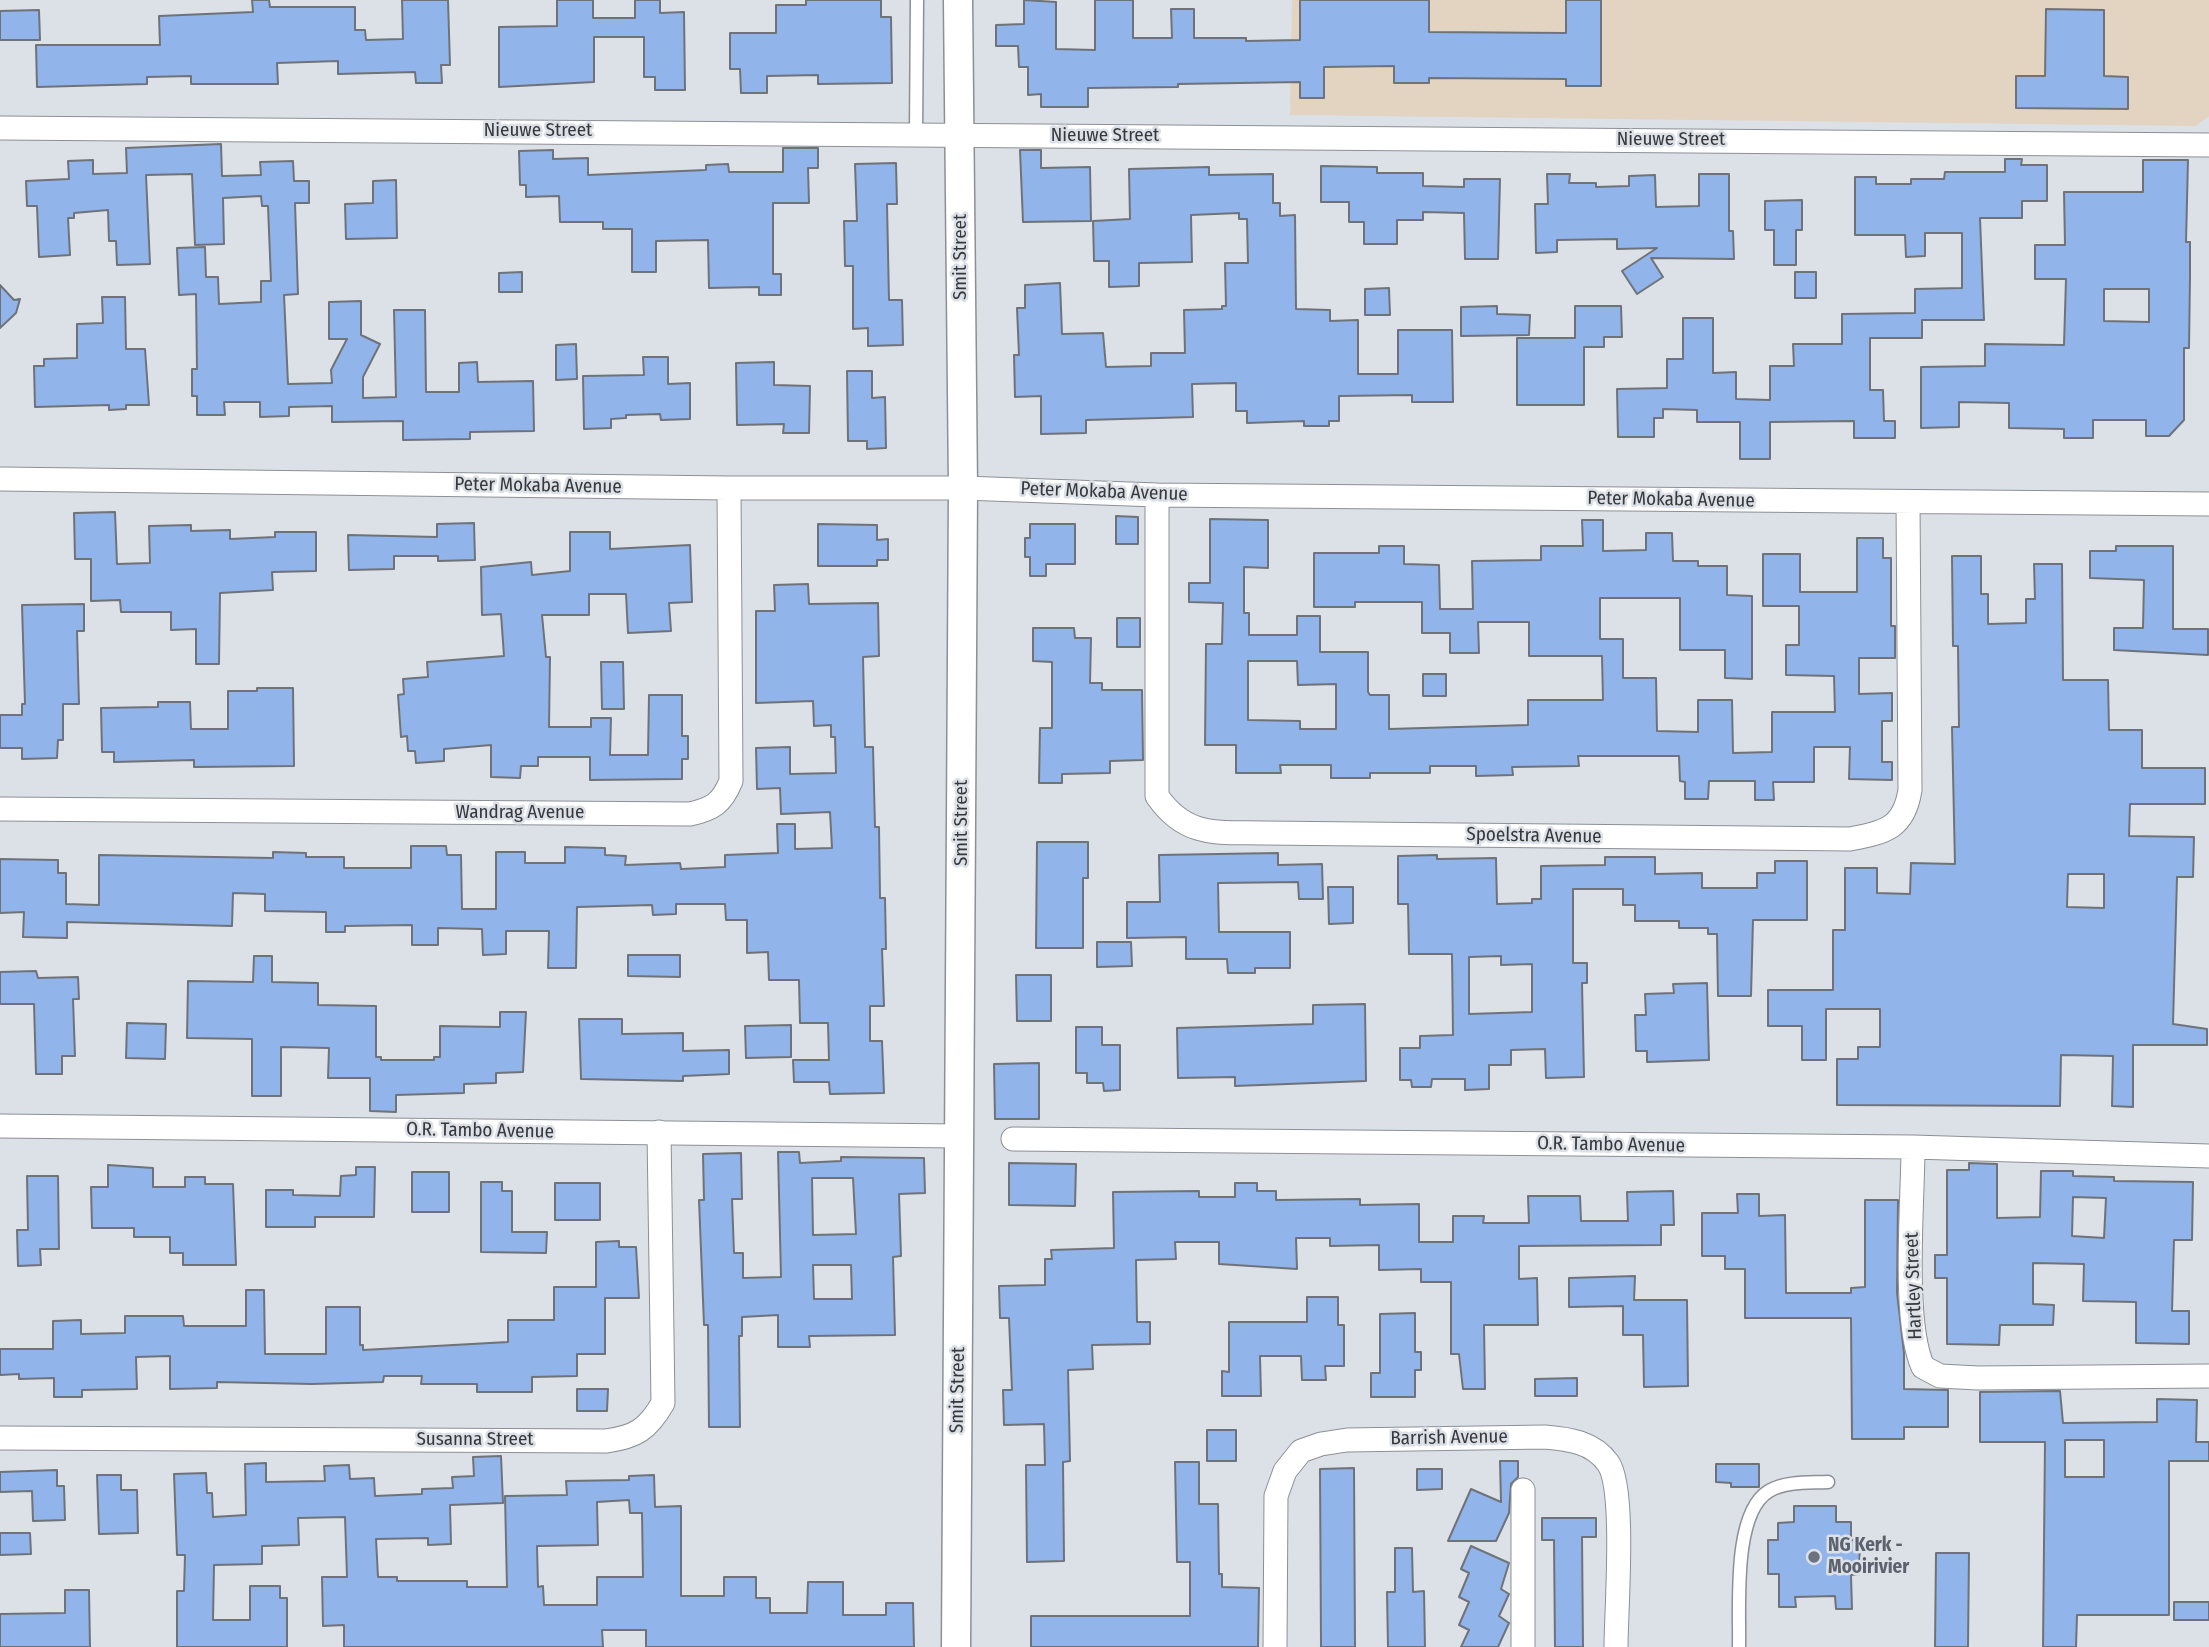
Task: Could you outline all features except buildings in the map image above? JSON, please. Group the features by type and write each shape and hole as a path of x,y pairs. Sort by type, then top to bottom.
{"street":[{"name":"Smit Street","path":"956,1647 963,488 958,0"},
{"name":"Nieuwe Street","path":"0,128 2209,145"},
{"name":"Peter Mokaba Avenue","path":"0,479 729,488 963,488 1157,495 2209,504"},
{"name":"Wandrag Avenue","path":"0,809 690,814 708,810 723,801 731,781 729,488"},
{"name":"Spoelstra Avenue","path":"1157,495 1157,796 1171,816 1192,828 1251,832 1836,839 1871,835 1894,825 1907,812 1910,790 1908,502"},
{"name":"O.R. Tambo Avenue","path":"0,1126 960,1136"},
{"name":"Susanna Street","path":"0,1438 606,1441 630,1438 650,1426 663,1403 659,1132"},
{"name":"O.R. Tambo Avenue","path":"1013,1139 1913,1147 2209,1157"},
{"name":"Hartley Street","path":"1913,1147 1912,1290 1916,1352 1923,1367 1940,1376 1978,1378 2209,1376"},
{"name":"Barrish Avenue","path":"1275,1647 1276,1496 1285,1471 1301,1451 1321,1444 1347,1440 1545,1437 1573,1440 1594,1449 1609,1464 1617,1489 1616,1647"},
{"path":"1523,1490 1523,1647"}],"lane":[{"path":"916,134 917,0"},
{"path":"1739,1647 1741,1570 1747,1524 1754,1504 1769,1490 1788,1484 1828,1482"}],"shaded area":[{"path":"1292,0 2209,0 2209,116 2196,126 1290,115"}],"place":[{"name":"NG Kerk - Mooirivier","path":"1814,1557"}]}
